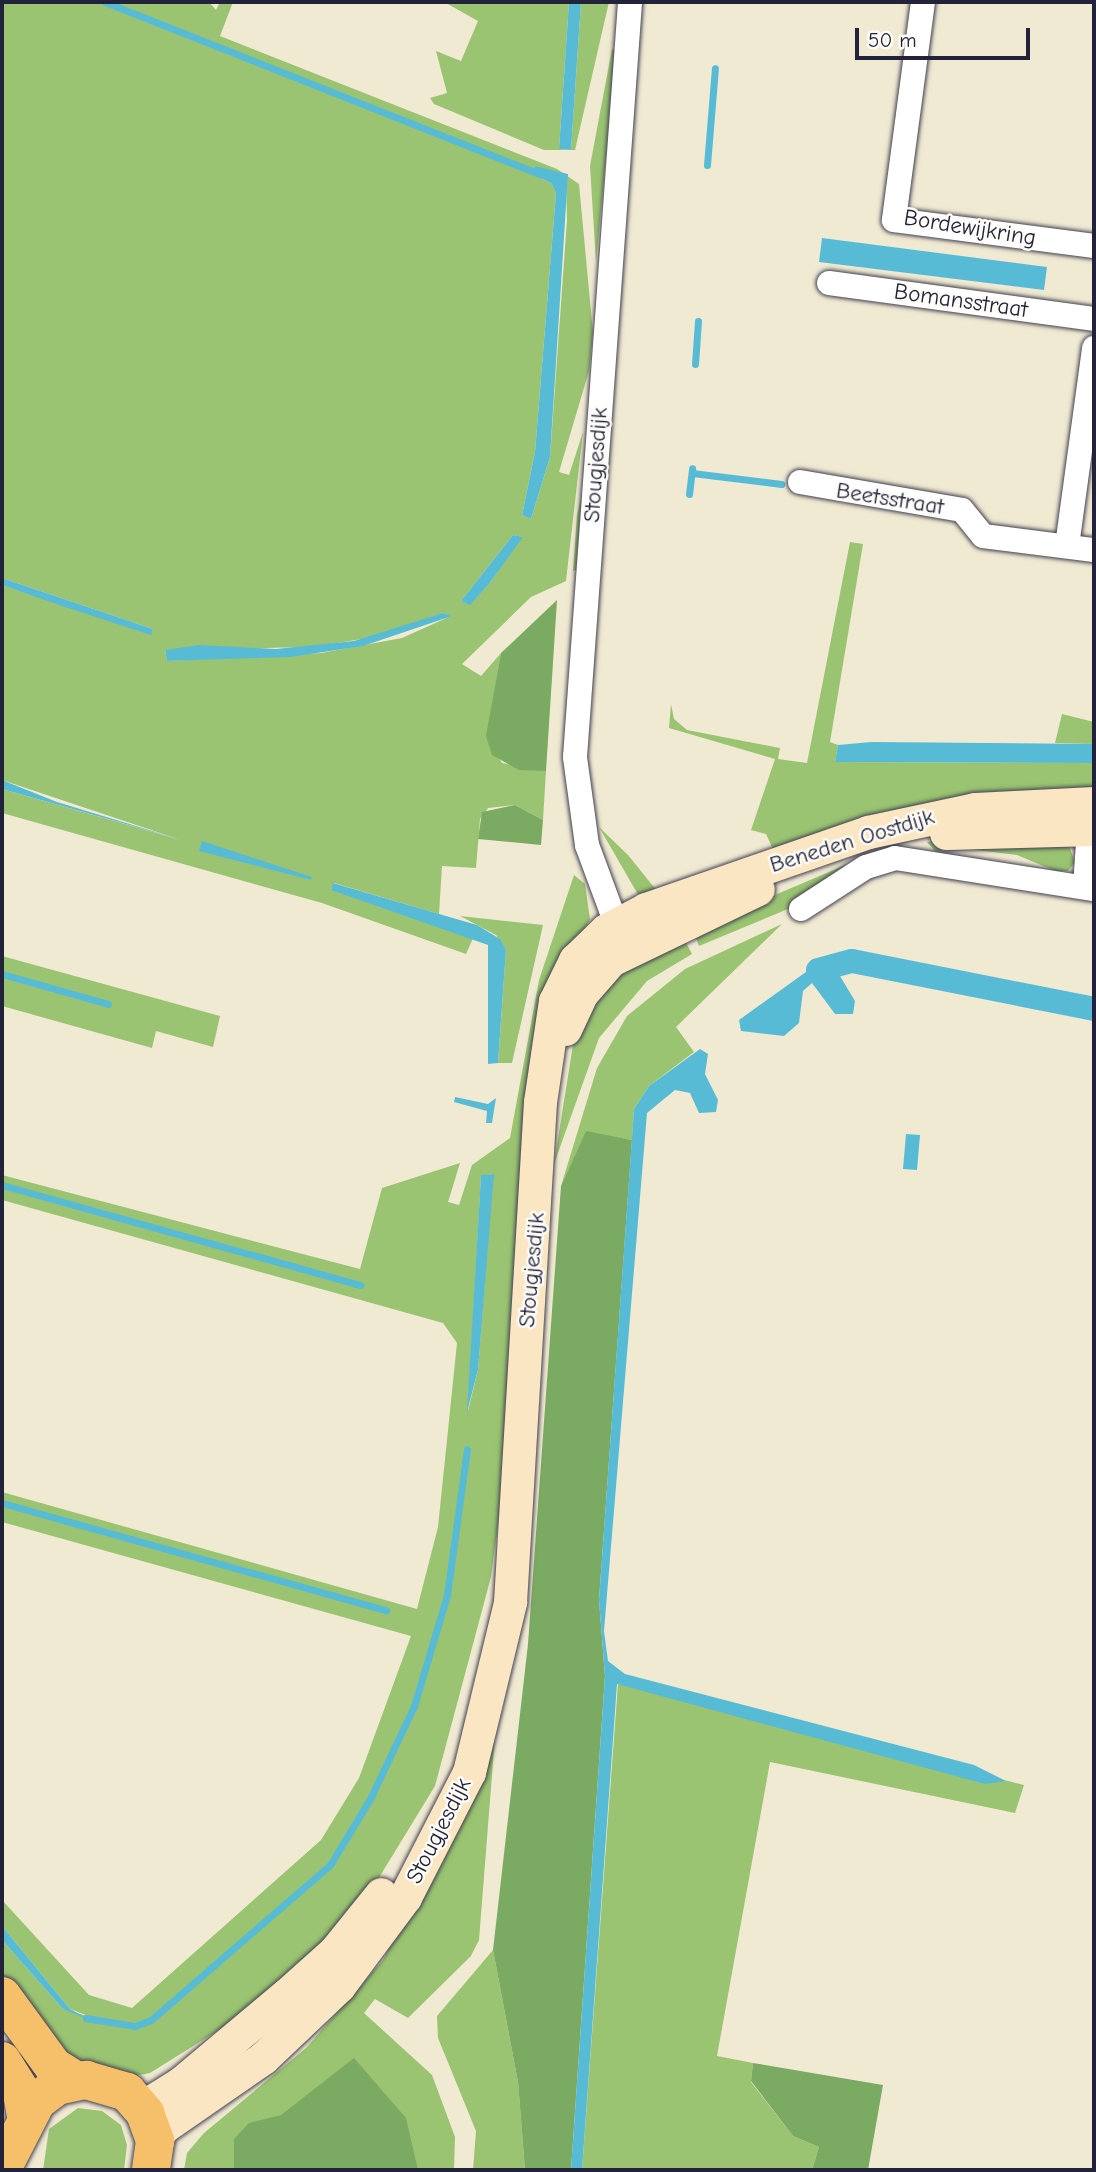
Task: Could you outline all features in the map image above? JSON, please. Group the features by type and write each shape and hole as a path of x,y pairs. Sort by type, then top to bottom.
{"main road":[{"name":"Beneden Oostdijk","path":"628,934 692,891 915,819 992,807 1092,816"},
{"name":"Stougjesdijk","path":"148,2136 335,1951 413,1844 450,1761 476,1677 514,1494 541,1172 540,1102 555,1001 575,960 628,934"},
{"path":"2,1996 54,2066 148,2136"},
{"path":"2,2043 27,2143"},
{"path":"2,2062 22,2093 27,2143"},
{"name":"Stougjesdijk","path":"148,2136 206,2078"},
{"path":"27,2143 75,2080"},
{"path":"27,2143 79,2099 99,2100 148,2136"},
{"path":"132,2170 135,2137 148,2136"}],"street":[{"name":"Stougjesdijk","path":"628,934 582,825 575,757 630,2"},
{"name":"Bordewijkring","path":"923,2 894,220 1094,246"},
{"name":"Bomansstraat","path":"828,283 1094,319"},
{"path":"1067,547 1094,348"},
{"name":"Beetsstraat","path":"800,482 962,510 984,536 1094,550"},
{"path":"801,909 866,867 895,858 1090,888 1092,816"}],"green space":[{"path":"2,2 209,2 216,10 220,2 233,2 220,36 557,169 579,184 593,333 589,371 559,472 569,475 583,432 566,581 531,597 462,664 481,676 501,653 487,736 502,763 546,771 543,820 515,805 488,808 480,819 476,868 442,866 439,914 334,883 331,889 474,936 466,954 322,903 2,813 2,789 181,840 2,780 2,585 150,634 153,629 2,578","holes":["535,167 566,177 567,220 550,457 531,519 522,515 535,452 556,193 551,183 532,174","513,535 522,537 489,584 470,604 461,601","443,613 451,616 402,638 321,653 167,661 165,650 311,647 388,635"]},
{"path":"444,2 569,2 559,149 571,150 544,150 434,104 430,98 447,93 436,51 461,61 478,21"},
{"path":"581,2 609,2 575,150 571,150"},
{"path":"612,49 616,50 596,262 590,166"},
{"path":"582,493 576,570 573,571 577,515"},
{"path":"850,542 863,544 830,742 838,745 835,762 1094,763 1094,795 776,856 766,834 751,830 775,759 669,728 671,704 674,719 687,730 780,748 778,759 807,763"},
{"path":"557,600 546,771 519,770 492,755 486,736 501,653"},
{"path":"1062,714 1094,722 1094,744 1055,743"},
{"path":"515,805 543,820 541,845 478,839 482,812"},
{"path":"599,827 628,855 657,891 640,898"},
{"path":"951,839 1069,846 1075,862 1068,871 1055,871 1017,855 951,847 936,852 927,842"},
{"path":"864,857 817,897 699,946 693,930"},
{"path":"574,875 585,884 590,919 575,948 491,1577 435,1786 358,1912 235,2020 150,2073 134,2076 75,2065 2,1984 2,1940 63,2009 94,2018 70,2009 2,1926 2,1900 89,1995 132,2008 321,1840 359,1778 411,1636 2,1522 2,1492 417,1609 438,1527 457,1343 443,1323 2,1200 2,1175 360,1269 382,1188 460,1163 448,1202 459,1205 472,1165 510,1138 539,980","holes":["493,1174 478,1370 468,1411 481,1176"]},
{"path":"460,916 543,925 512,1063 498,1063 506,950 496,935"},
{"path":"782,924 676,1027 694,1052 649,1086 634,1109 632,1140 586,1132 561,1186 597,1068 627,1016 685,969"},
{"path":"681,933 692,954 647,981 599,1038 554,1164 576,1026 612,972"},
{"path":"2,956 220,1016 213,1047 156,1031 152,1048 2,1006"},
{"path":"586,1131 632,1140 599,1600 605,1676 571,2170 525,2170 518,2082 493,1950 528,1644 561,1186"},
{"path":"618,1684 1024,1785 1015,1813 770,1762 717,2056 753,2063 751,2082 793,2136 819,2147 812,2170 582,2170"},
{"path":"495,1737 479,1940 471,1956 408,2018 375,1999 364,2013 432,2075 455,2137 454,2170 184,2170 187,2153 204,2133 306,2048 383,1960"},
{"path":"493,1950 518,2082 525,2170 473,2170 476,2131 438,2038 437,2016"},
{"path":"354,2058 406,2118 418,2170 234,2170 234,2139 249,2123 281,2115"},
{"path":"753,2063 883,2085 868,2170 812,2170 819,2147 793,2136 751,2081"},
{"path":"78,2108 102,2111 121,2125 127,2145 124,2170 43,2170 49,2129"}],"water":[{"path":"569,2 581,2 571,150 559,149"},
{"path":"535,166 568,174 550,457 531,519 522,515 535,452 556,193 551,183 532,174"},
{"path":"822,238 1047,267 1044,290 819,262"},
{"path":"513,535 523,537 489,584 470,605 461,601"},
{"path":"2,578 153,629 151,635 2,585"},
{"path":"443,613 452,616 363,646 290,657 167,661 165,650 199,645 276,649 354,641"},
{"path":"871,742 1094,744 1094,763 835,762 838,745"},
{"path":"2,780 57,802 182,840 2,789"},
{"path":"202,841 312,877 311,880 199,851"},
{"path":"333,883 477,925 500,939 506,950 498,1063 488,1064 488,945 331,890"},
{"path":"831,954 848,957 840,976 855,1001 853,1014 835,1014 812,983 803,991 799,1023 784,1036 741,1031 739,1020"},
{"path":"700,1049 708,1054 705,1074 718,1100 716,1112 699,1113 690,1093 675,1090 647,1113 604,1631 608,1661 625,1674 974,1765 1006,1781 985,1784 617,1684 582,2170 571,2170 605,1676 599,1600 634,1109 649,1086"},
{"path":"455,1097 488,1104 496,1098 492,1123 486,1123 487,1111 454,1102"},
{"path":"906,1134 920,1135 917,1170 903,1169"},
{"path":"494,1174 478,1370 467,1412 481,1175"},
{"path":"2,1926 70,2009 94,2022 63,2009 2,1940"}],"waterway":[{"path":"105,2 540,174"},
{"path":"707,165 715,68"},
{"path":"695,364 698,321"},
{"path":"689,494 692,468"},
{"path":"692,473 781,484"},
{"path":"818,970 852,961 1094,1009"},
{"path":"2,974 108,1004"},
{"path":"2,1185 360,1285"},
{"path":"86,2018 135,2026 151,2020 330,1865 370,1799 414,1706 447,1595 467,1449"},
{"path":"2,1503 386,1610"}]}
